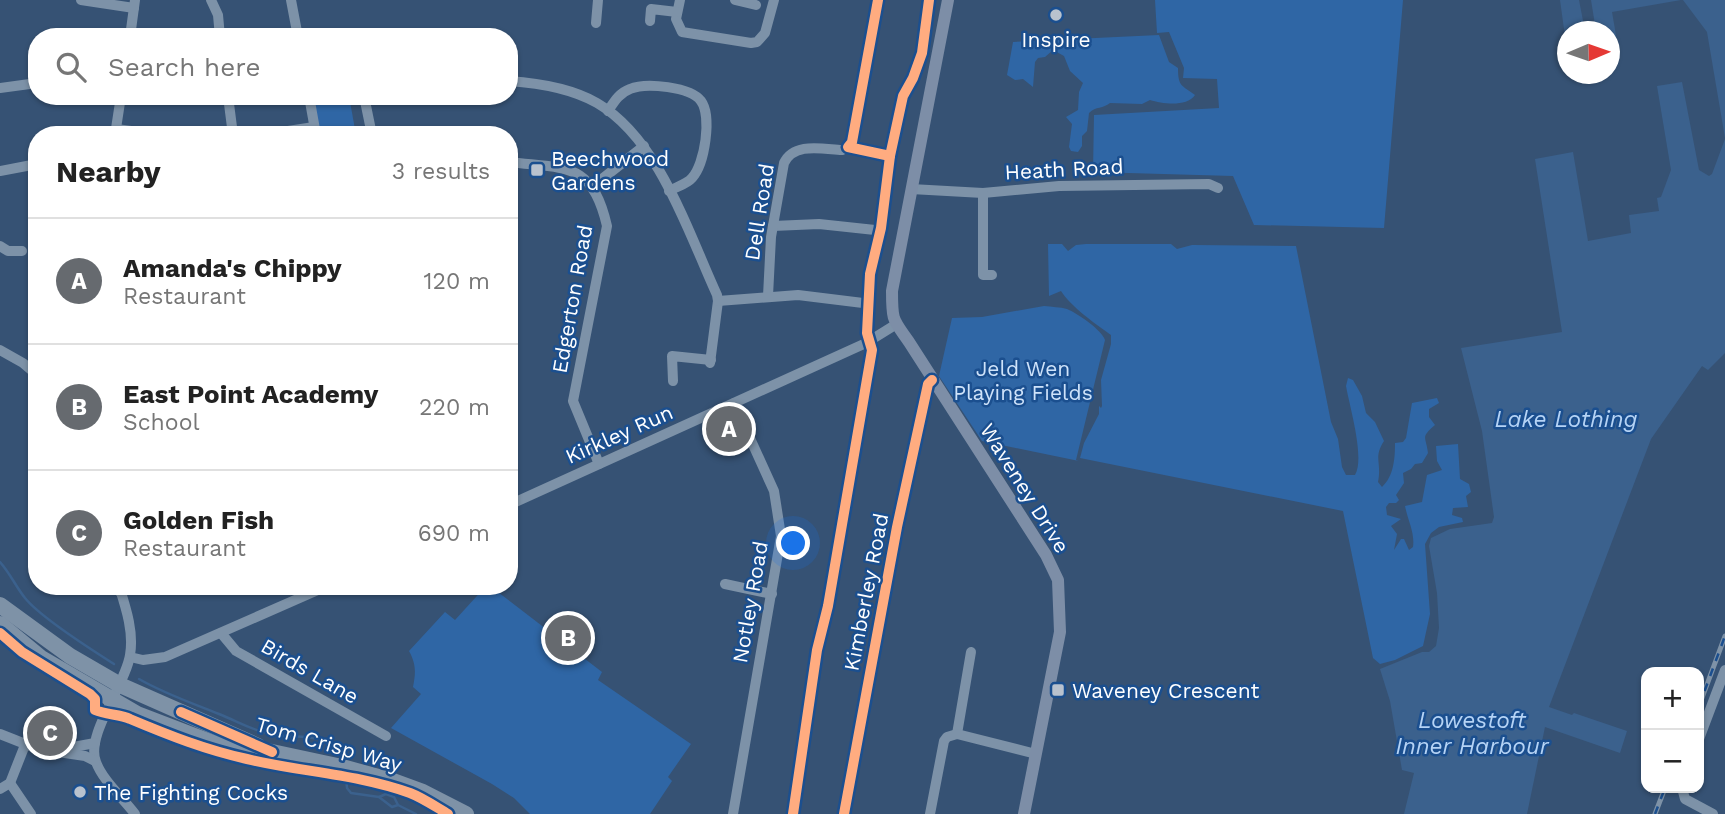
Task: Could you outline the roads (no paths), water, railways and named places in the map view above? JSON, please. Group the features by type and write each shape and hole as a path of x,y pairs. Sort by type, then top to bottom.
{"highway":[{"name":"Tom Crisp Way","path":"0,605 54,644 120,685 272,752"},
{"name":"Tom Crisp Way","path":"0,624 41,659 137,714 218,745 272,752 393,781 423,792 466,814"},
{"path":"54,644 66,659 110,688 113,701"},
{"path":"120,685 122,699 184,727 194,736"}],"main road":[{"path":"937,0 938,45"},
{"path":"895,325 892,291 948,0"},
{"name":"Waveney Drive","path":"895,325 909,342 1024,520 1058,580 1060,632 1024,814"}],"street":[{"path":"80,0 135,4 131,28"},
{"path":"211,0 218,15 219,28"},
{"path":"291,0 296,28"},
{"path":"596,23 598,0"},
{"path":"735,0 756,5"},
{"path":"651,10 678,6 676,19 682,32 751,43 757,42 765,33 774,0"},
{"path":"848,147 852,142 877,0"},
{"path":"518,82 573,93 596,102 630,129 644,146 669,191 718,301 710,362 672,356 673,381"},
{"path":"0,88 28,84"},
{"path":"608,111 617,97 630,89 640,87 679,89 692,92 700,99 706,108 708,120 701,162 691,179 669,191"},
{"path":"117,126 120,105"},
{"path":"229,105 232,126"},
{"path":"311,105 314,126"},
{"path":"366,105 370,126"},
{"path":"518,163 571,169 593,186 644,146"},
{"name":"Dell Road","path":"768,296 773,226 784,163 788,155 803,149 842,150 848,147 890,156"},
{"path":"0,171 28,166"},
{"name":"Heath Road","path":"911,189 983,193 1059,186 1209,184 1218,188"},
{"name":"Edgerton Road","path":"593,186 607,226 573,401 598,464"},
{"path":"983,193 986,278"},
{"path":"773,226 819,224 875,230"},
{"path":"0,246 8,250 22,251"},
{"path":"718,301 768,296 805,296 863,303"},
{"name":"Kirkley Run","path":"518,501 866,343 895,325"},
{"path":"0,350 28,367"},
{"name":"Kimberley Road","path":"844,814 897,527 928,384 932,380"},
{"name":"Notley Road","path":"733,814 781,536 774,491 734,403"},
{"path":"725,584 772,594"},
{"path":"95,761 95,743 130,657 131,636 121,595"},
{"path":"130,657 143,660 165,657 307,595"},
{"name":"Birds Lane","path":"220,633 236,650 386,736"},
{"path":"957,734 971,652"},
{"path":"1702,730 1725,670"},
{"path":"0,734 25,745 85,756 95,761 135,814"},
{"path":"930,814 947,737 957,734 1036,754"},
{"path":"47,751 95,743"},
{"path":"25,745 5,786 31,814"},
{"path":"1683,793 1685,799 1713,814"}],"water":[{"path":"1560,0 1579,0 1583,21 1563,21"},
{"path":"1591,0 1681,0 1612,12 1614,21 1594,21"},
{"path":"1683,0 1725,0 1725,138 1707,32"},
{"name":"Lake Lothing","path":"1682,82 1699,170 1709,176 1712,174 1725,139 1725,353 1708,370 1702,366 1651,439 1549,707 1627,731 1620,753 1545,727 1527,814 1404,814 1414,773 1402,770 1390,701 1380,669 1422,652 1429,652 1436,646 1439,628 1437,593 1429,546 1431,538 1450,529 1492,523 1494,517 1482,431 1461,348 1562,332 1535,159 1573,152 1588,241 1631,233 1629,215 1659,211 1657,198 1661,197 1671,170 1657,86"}],"waterway":[{"path":"0,562 22,594 43,615 114,664"},
{"path":"139,679 260,731 333,743 343,756"},
{"path":"346,777 347,788 351,793 379,797 392,807 398,805 416,814"},
{"path":"379,797 386,794 394,797 398,805"}],"railway":[{"path":"1704,693 1725,636"},
{"path":"1655,814 1663,793"}],"place":[{"name":"Inspire","path":"1056,15"},
{"name":"Beechwood Gardens","path":"537,170"},
{"name":"Amanda's Chippy","path":"729,429"},
{"name":"East Point Academy","path":"568,638"},
{"name":"Waveney Crescent","path":"1058,690"},
{"name":"Golden Fish","path":"50,733"},
{"name":"The Fighting Cocks","path":"80,792"}],"park label":[{"name":"Jeld Wen Playing Fields","path":"1023,380"}],"water label":[{"name":"Lowestoft Inner Harbour","path":"1472,733"}]}
